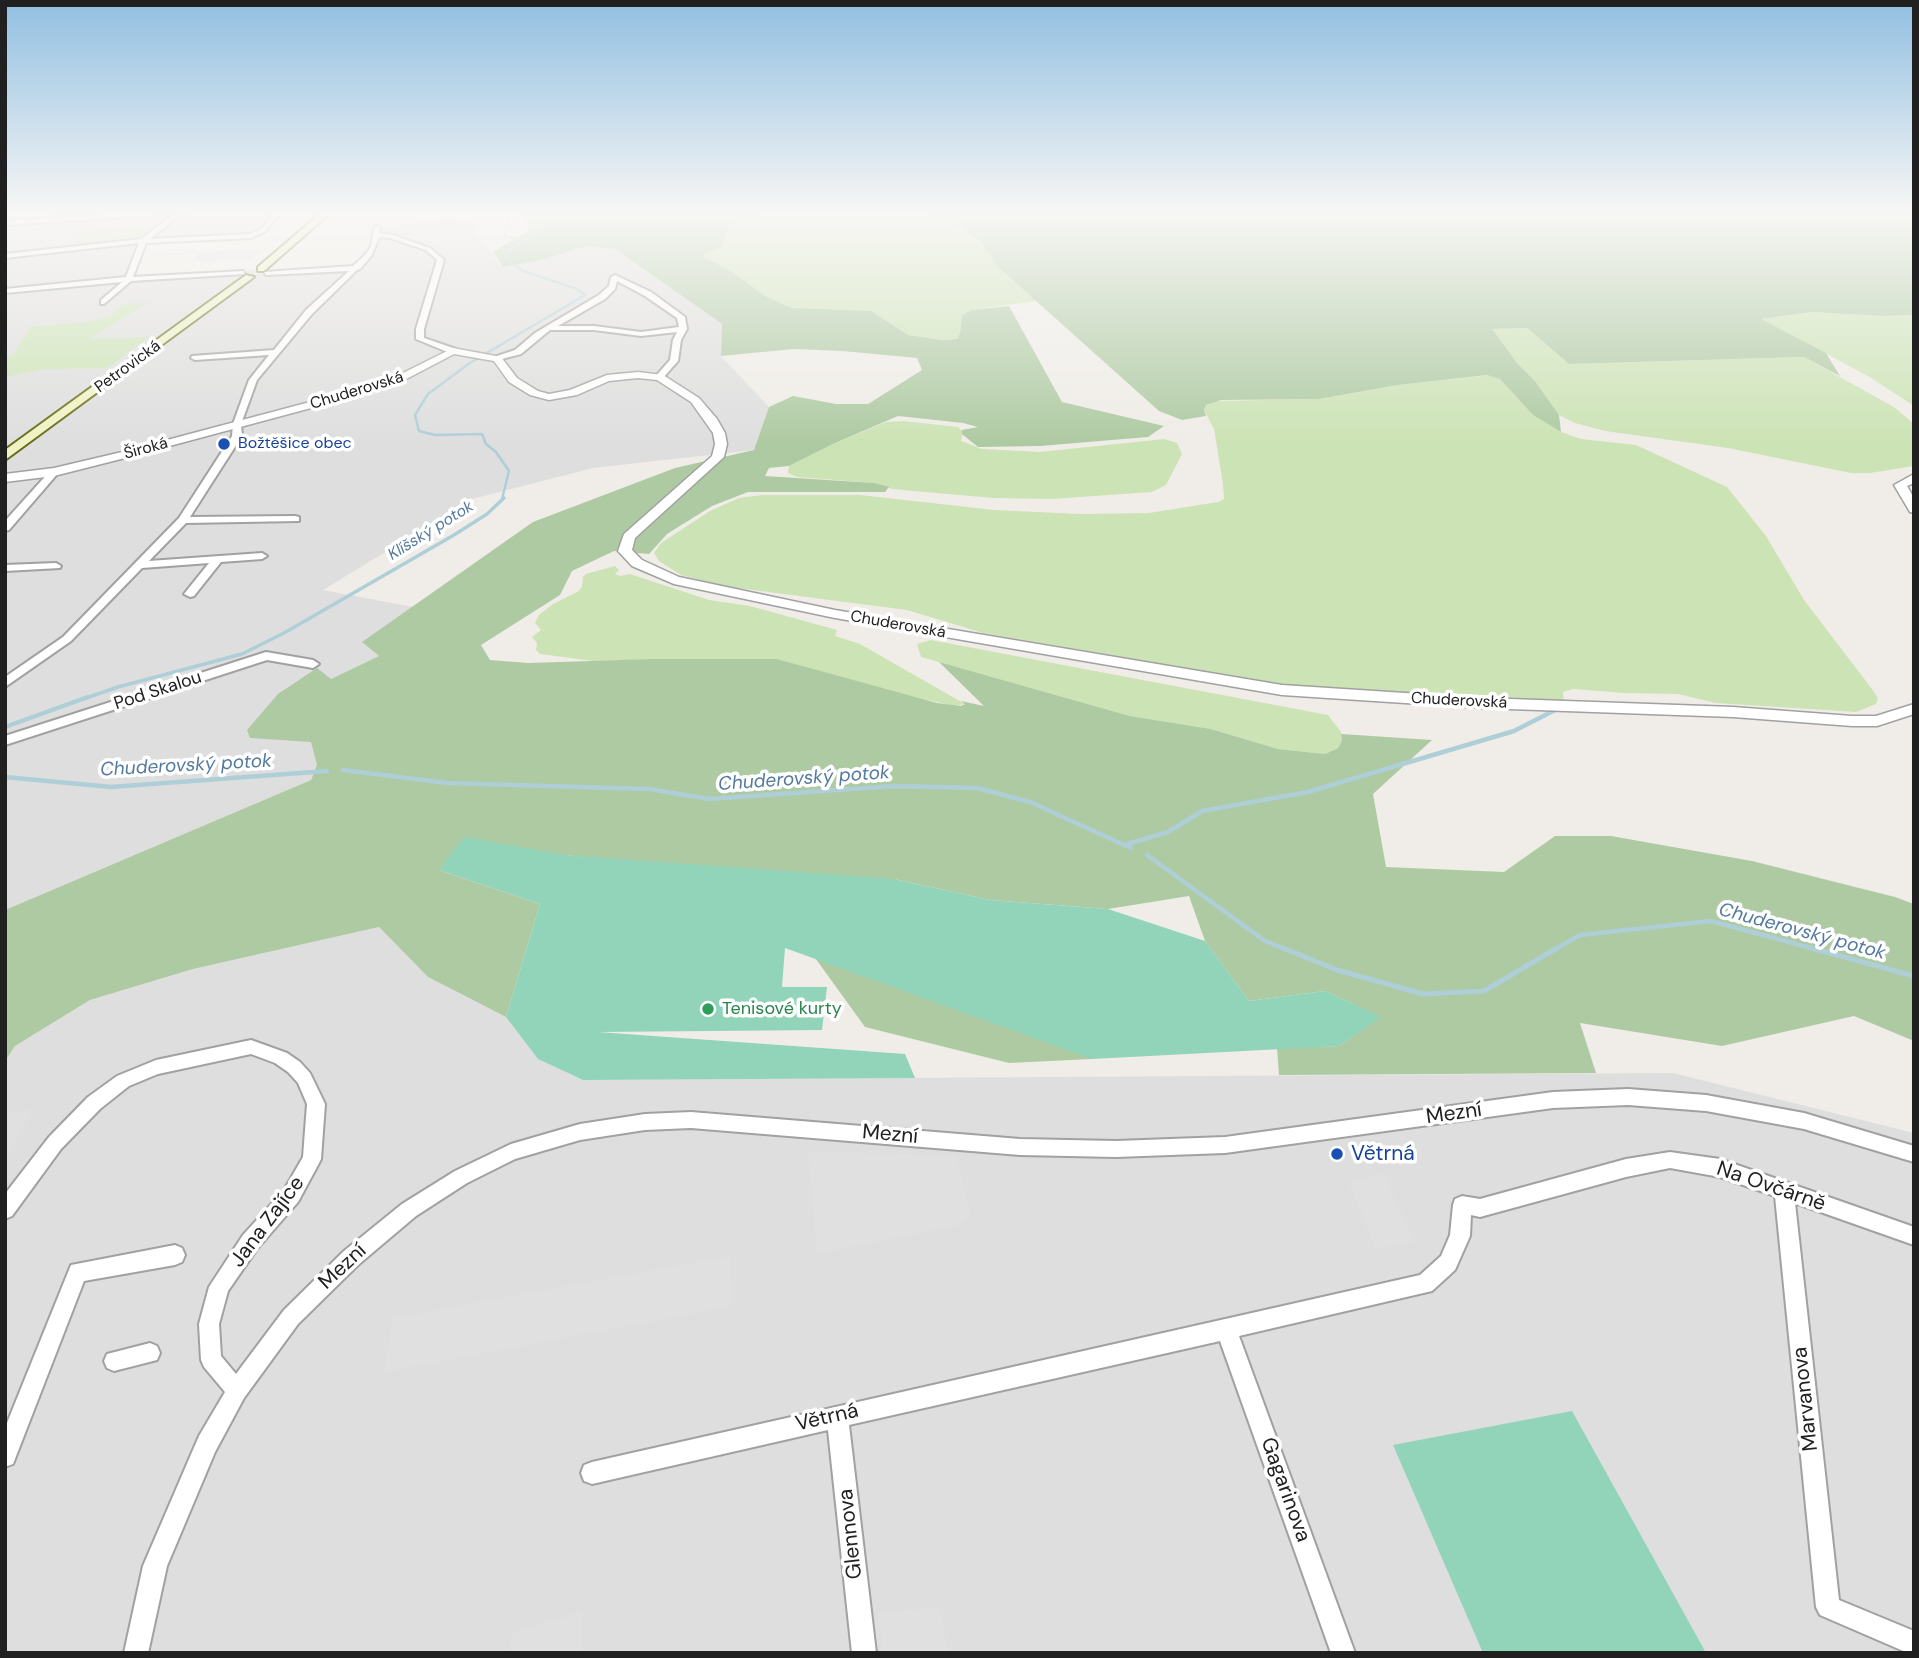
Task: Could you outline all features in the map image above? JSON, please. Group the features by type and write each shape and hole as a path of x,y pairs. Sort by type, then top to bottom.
{"main road":[{"name":"Petrovická","path":"5,456 227,289"}],"street":[{"path":"104,302 118,289"},
{"path":"5,684 66,639 183,520 237,436 237,424 253,380 309,312 334,289"},
{"path":"432,289 420,329 420,339 453,351 486,358 518,352 610,289"},
{"path":"486,358 513,380 534,393 549,397 573,393 617,376 659,377 674,361 677,341 683,329 681,317 638,289"},
{"path":"550,328 594,328 641,334 683,329"},
{"name":"Chuderovská","path":"237,424 389,384 453,351"},
{"path":"195,358 275,352"},
{"name":"Chuderovská","path":"659,377 670,382 706,411 713,421 721,444 718,457 629,537 624,545 628,557 674,580 835,614 1282,690 1877,721 1914,709"},
{"name":"Široká","path":"5,478 54,472 237,424"},
{"path":"5,528 54,472"},
{"path":"1914,478 1900,485 1914,509"},
{"path":"183,520 295,519"},
{"path":"138,565 262,556"},
{"path":"190,594 218,559"},
{"path":"5,568 56,566"},
{"name":"Pod Skalou","path":"5,741 266,656 313,664"},
{"name":"Jana Zajíce","path":"5,1210 55,1143 94,1103 123,1081 156,1067 251,1047 281,1058 294,1067 304,1077 316,1104 312,1159 291,1196 250,1242 219,1287 209,1324 211,1360 237,1391"},
{"name":"Mezní","path":"136,1653 155,1566 206,1444 237,1391 292,1317 351,1258 409,1210 461,1177 511,1152 580,1132 645,1122 691,1120 1020,1147 1116,1149 1225,1145 1553,1100 1628,1097 1706,1103 1804,1121 1914,1154"},
{"name":"Na Ovčárně","path":"1462,1205 1480,1208 1626,1168 1670,1160 1720,1168 1914,1236"},
{"name":"Marvanova","path":"1784,1192 1828,1606 1914,1643"},
{"name":"Větrná","path":"592,1474 1425,1283 1448,1263 1460,1236 1462,1205"},
{"path":"5,1456 78,1272 175,1255"},
{"name":"Gagarinova","path":"1226,1328 1343,1653"},
{"path":"114,1361 150,1353"},
{"name":"Glennova","path":"837,1416 864,1653"}],"shaded area":[{"path":"5,289 673,289 722,324 721,356 769,407 754,450 593,468 472,499 323,590 413,607 363,642 379,656 331,679 331,732 311,780 5,910"},
{"path":"379,927 428,977 506,1017 538,1059 583,1080 1673,1073 1914,1133 1914,1653 5,1653 5,1061 15,1046 90,1000 193,969"},
{"path":"34,1110 5,1158 5,1112"},
{"path":"808,1152 957,1155 970,1215 962,1224 817,1253"},
{"path":"1384,1173 1414,1242 1375,1248 1349,1183"},
{"path":"730,1256 732,1306 384,1372 393,1318"},
{"path":"940,1608 948,1653 883,1653 878,1612"},
{"path":"581,1612 581,1653 511,1653 511,1633"}],"green space":[{"path":"673,289 756,289 792,308 871,311 908,335 942,340 957,339 962,315 971,310 1009,306 1062,402 1164,426 1148,437 1040,446 978,447 962,434 962,430 978,427 898,416 789,466 769,468 765,476 874,483 889,487 885,492 748,492 712,506 667,534 649,554 614,551 572,571 560,595 481,645 490,660 528,663 777,659 937,703 961,706 965,704 961,701 984,706 939,662 1130,716 1211,729 1278,749 1325,754 1338,748 1342,740 1341,734 1432,740 1373,794 1386,867 1504,872 1555,836 1611,836 1752,861 1895,897 1914,904 1914,1041 1854,1016 1722,1046 1580,1023 1596,1073 1279,1075 1277,1048 1339,1046 1380,1017 1325,991 1249,1001 1205,941 1189,896 1108,909 990,900 894,879 1059,990 1092,1059 1009,1063 865,1027 795,930 638,862 565,855 439,870 540,904 506,1017 428,977 379,927 193,969 90,1000 15,1046 5,1061 5,910 311,780 317,765 311,742 250,738 247,730 278,694 317,668 331,679 379,656 362,642 533,522 675,468 754,450 769,407 793,396 836,404 868,404 922,370 917,358 842,351 794,349 721,356 722,324"},
{"path":"756,289 1023,289 1036,301 971,310 962,315 960,335 957,339 942,340 908,335 892,326 820,310 792,308"},
{"path":"1023,289 1914,289 1914,315 1813,312 1761,319 1826,353 1840,376 1804,357 1569,364 1527,328 1492,329 1559,415 1561,432 1533,415 1500,379 1487,375 1398,385 1319,399 1221,400 1206,405 1206,416 1182,420 1159,411"},
{"path":"148,303 89,339 150,337 107,368 43,369 5,377 5,358 14,354 30,327 87,322 110,316 123,304"},
{"path":"1813,312 1914,315 1914,406 1868,376 1760,319"},
{"path":"1527,328 1569,364 1804,357 1894,407 1914,424 1914,466 1851,473 1728,448 1605,431 1575,423 1559,415 1535,381 1517,363 1491,329"},
{"path":"1490,375 1500,379 1533,415 1561,432 1581,439 1636,445 1727,487 1766,536 1804,600 1872,689 1878,698 1876,704 1856,712 1716,703 1678,694 1573,689 1563,692 1564,701 1317,691 983,633 907,610 722,586 681,575 659,561 654,553 661,543 710,511 739,498 763,495 860,495 994,510 1081,514 1149,513 1218,502 1224,499 1223,484 1214,429 1204,410 1206,405 1213,401 1319,399 1398,385"},
{"path":"904,421 958,427 963,432 961,441 982,449 1040,452 1164,439 1177,443 1182,454 1166,485 1152,492 1051,499 993,498 892,489 874,483 797,477 788,473 789,466 835,443 886,422"},
{"path":"615,566 619,570 615,574 620,576 630,574 709,600 750,606 837,630 835,636 860,644 965,704 955,706 895,693 777,659 593,661 540,654 532,637 541,630 535,623 539,615 553,604 579,591 586,574"},
{"path":"931,640 1328,715 1341,732 1342,740 1338,748 1325,754 1278,749 1211,729 1130,716 921,657 917,644"},
{"path":"464,837 565,855 894,879 990,900 1108,909 1205,941 1249,1001 1325,991 1381,1017 1339,1046 1092,1059 785,948 782,987 827,987 822,1030 598,1032 905,1054 915,1078 583,1080 538,1059 506,1017 540,904 439,870"},
{"path":"1572,1411 1706,1653 1483,1653 1393,1445"}],"waterway":[{"name":"Klíšský potok","path":"502,499 509,471 496,452 486,444 482,434 435,435 419,431 415,415 428,394 470,363 585,295 577,289"},
{"name":"Klíšský potok","path":"83,699 242,654 284,633 454,535 487,514 504,498"},
{"name":"Klíšský potok","path":"5,727 88,697"},
{"path":"1124,845 1168,832 1202,811 1308,792 1514,731 1557,709"},
{"name":"Chuderovský potok","path":"343,770 447,783 649,789 709,799 894,786 977,788 1030,802 1124,845"},
{"name":"Chuderovský potok","path":"5,777 111,787 327,771"},
{"name":"Chuderovský potok","path":"1124,845 1131,848"},
{"name":"Chuderovský potok","path":"1147,855 1265,941 1287,950"},
{"name":"Chuderovský potok","path":"1554,950 1580,935 1711,921 1818,950"},
{"name":"Chuderovský potok","path":"1283,948 1337,970 1423,994 1484,991 1557,948"},
{"name":"Chuderovský potok","path":"1811,948 1914,976"}],"place":[{"name":"Božtěšice obec","path":"224,444"},
{"name":"Tenisové kurty","path":"708,1009"},
{"name":"Větrná","path":"1337,1154"}]}
